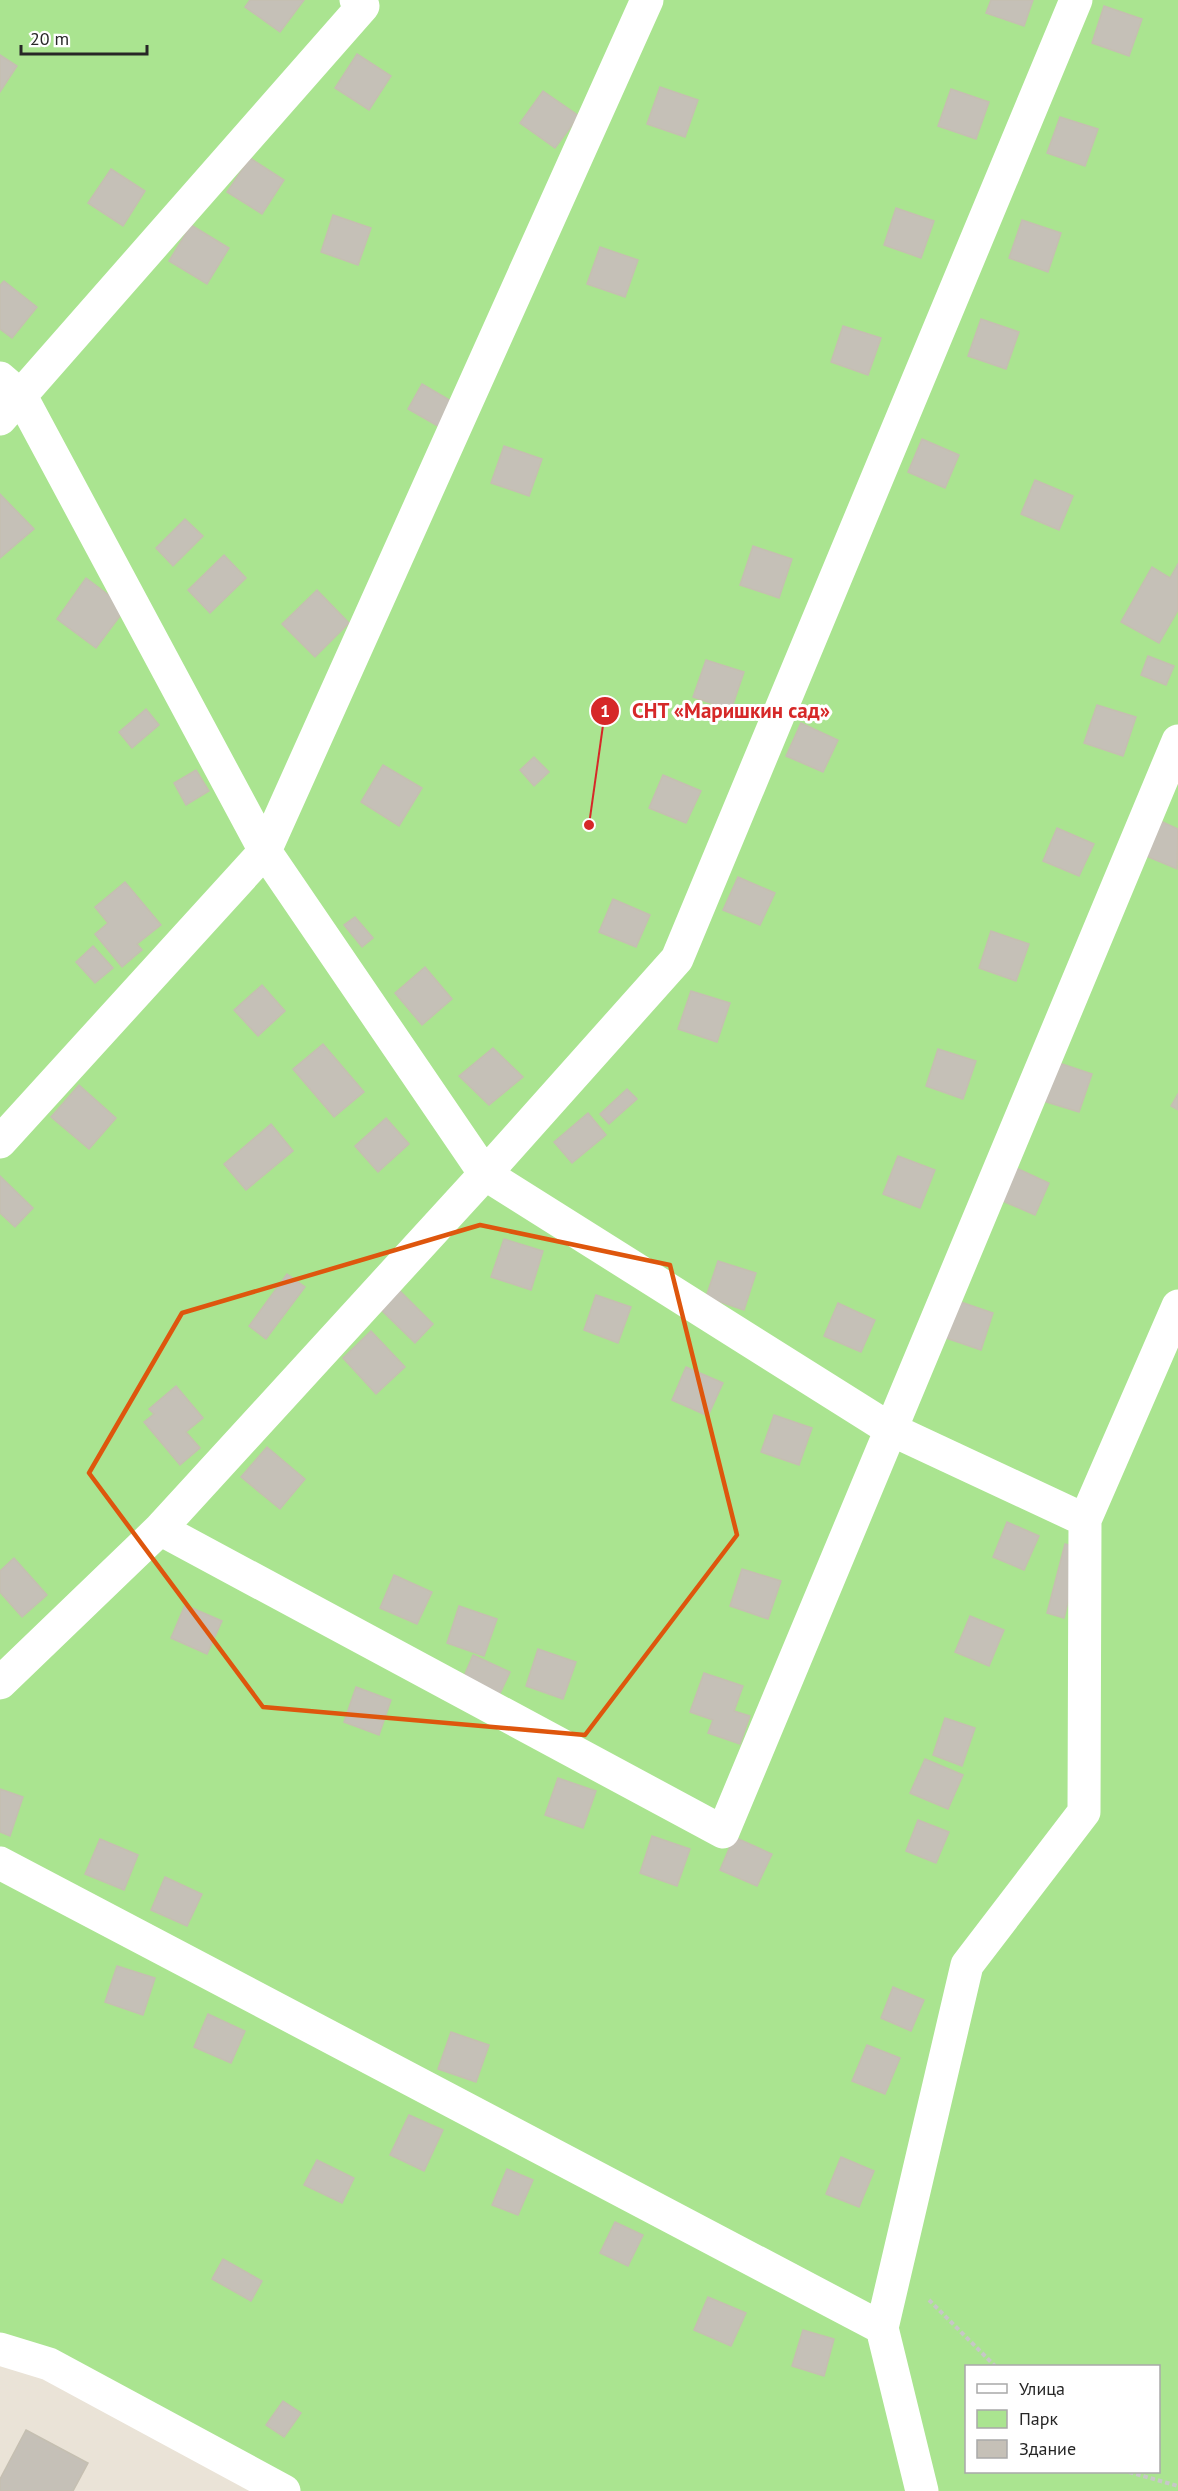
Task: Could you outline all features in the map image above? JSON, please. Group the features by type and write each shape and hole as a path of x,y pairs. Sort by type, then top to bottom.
{"lane":[{"path":"356,0 363,6 7,398 265,852 486,1174 890,1429 1084,1520"},
{"path":"0,1142 265,852 647,0"},
{"path":"0,1683 160,1529 486,1174 677,959 1076,0"},
{"path":"160,1529 723,1832 1178,741"},
{"path":"922,2491 882,2328 967,1965 1084,1812 1084,1520 1178,1306"},
{"path":"0,1863 882,2328"},
{"path":"0,2349 49,2364 284,2491"}],"path":[{"path":"897,2267 993,2365"},
{"path":"1132,2473 1178,2486"}],"highlighted area":[{"path":"480,1225 670,1265 737,1535 585,1735 263,1707 89,1473 182,1313"}],"green space":[{"path":"0,0 1178,0 1178,2491 284,2491 0,2349"}],"building":[{"path":"250,0 304,0 280,32 245,7"},
{"path":"991,0 1033,0 1024,26 986,13"},
{"path":"1104,6 1142,19 1129,56 1092,43"},
{"path":"357,54 391,76 369,110 335,88"},
{"path":"0,55 17,66 0,92"},
{"path":"660,87 698,100 685,137 647,124"},
{"path":"951,89 989,102 976,139 938,126"},
{"path":"543,91 579,116 555,148 520,123"},
{"path":"1060,117 1098,129 1085,166 1047,153"},
{"path":"250,158 284,180 262,214 227,192"},
{"path":"111,169 145,191 123,226 88,203"},
{"path":"896,208 934,221 921,258 884,245"},
{"path":"333,215 371,228 358,265 321,252"},
{"path":"1022,220 1061,233 1048,272 1009,258"},
{"path":"191,225 229,248 207,284 169,261"},
{"path":"600,247 638,260 625,297 587,284"},
{"path":"4,281 37,307 12,338 0,329 0,285"},
{"path":"981,319 1019,332 1006,369 968,356"},
{"path":"843,326 881,338 868,375 831,362"},
{"path":"422,384 458,405 443,429 408,409"},
{"path":"922,439 959,455 945,488 908,472"},
{"path":"504,446 542,459 529,496 491,483"},
{"path":"1035,480 1073,496 1059,530 1021,514"},
{"path":"0,494 34,529 0,558"},
{"path":"185,519 203,536 173,566 156,548"},
{"path":"753,546 792,559 779,598 740,585"},
{"path":"224,555 246,578 210,613 188,590"},
{"path":"1178,564 1178,610 1159,643 1121,622 1152,567 1170,578"},
{"path":"86,578 126,608 96,648 57,619"},
{"path":"317,590 349,623 315,657 282,624"},
{"path":"1148,656 1174,666 1166,685 1141,675"},
{"path":"706,660 744,672 731,710 693,697"},
{"path":"1097,705 1136,717 1123,756 1084,743"},
{"path":"146,709 159,725 132,748 119,732"},
{"path":"801,723 838,740 823,772 786,756"},
{"path":"534,757 549,772 534,786 520,770"},
{"path":"383,765 422,788 399,826 361,802"},
{"path":"196,770 209,791 186,805 174,783"},
{"path":"663,775 701,791 686,823 649,808"},
{"path":"1154,818 1178,829 1177,869 1139,853"},
{"path":"1057,828 1094,844 1079,876 1043,861"},
{"path":"738,877 775,893 760,925 723,910"},
{"path":"125,882 161,925 137,944 142,950 122,967 95,934 108,923 95,907"},
{"path":"613,899 650,915 636,947 599,932"},
{"path":"355,917 373,938 362,947 344,925"},
{"path":"991,931 1029,944 1016,981 979,968"},
{"path":"93,946 113,968 95,983 76,962"},
{"path":"425,967 452,999 422,1025 395,993"},
{"path":"262,985 285,1011 258,1036 234,1010"},
{"path":"691,991 730,1003 717,1042 678,1029"},
{"path":"323,1044 364,1092 334,1117 293,1069"},
{"path":"493,1048 523,1077 489,1105 459,1076"},
{"path":"938,1049 976,1061 963,1099 926,1086"},
{"path":"1053,1061 1092,1074 1079,1112 1040,1100"},
{"path":"79,1085 116,1118 89,1149 51,1117"},
{"path":"627,1089 637,1099 609,1124 600,1114"},
{"path":"1178,1094 1178,1110 1171,1106"},
{"path":"588,1113 606,1135 572,1163 554,1142"},
{"path":"386,1118 409,1144 378,1172 355,1146"},
{"path":"271,1124 293,1151 246,1190 224,1164"},
{"path":"898,1156 935,1170 920,1208 883,1194"},
{"path":"1012,1166 1049,1183 1035,1215 998,1199"},
{"path":"0,1176 33,1208 15,1227 0,1213"},
{"path":"504,1239 543,1251 531,1290 491,1277"},
{"path":"718,1261 756,1273 744,1310 706,1297"},
{"path":"287,1274 305,1287 266,1339 249,1326"},
{"path":"396,1287 433,1324 415,1343 377,1306"},
{"path":"596,1295 631,1307 618,1343 584,1330"},
{"path":"955,1300 993,1313 981,1350 943,1337"},
{"path":"838,1303 875,1320 861,1352 824,1336"},
{"path":"371,1331 405,1367 376,1394 343,1358"},
{"path":"686,1367 723,1383 708,1416 672,1400"},
{"path":"176,1386 203,1418 186,1432 200,1448 180,1465 144,1422 154,1414 149,1409"},
{"path":"774,1415 812,1428 799,1465 761,1452"},
{"path":"267,1447 305,1479 280,1509 241,1477"},
{"path":"1007,1522 1039,1536 1024,1570 993,1557"},
{"path":"1065,1544 1082,1548 1064,1618 1047,1613"},
{"path":"14,1558 47,1595 22,1617 0,1592 0,1571"},
{"path":"742,1569 781,1581 768,1619 730,1606"},
{"path":"394,1575 432,1592 417,1624 380,1608"},
{"path":"185,1605 222,1621 207,1654 171,1638"},
{"path":"459,1606 497,1619 484,1656 447,1643"},
{"path":"970,1616 1004,1630 989,1666 955,1652"},
{"path":"538,1649 576,1662 563,1699 526,1686"},
{"path":"473,1655 510,1672 495,1704 459,1688"},
{"path":"704,1673 743,1686 734,1711 750,1716 740,1744 708,1733 713,1720 690,1712"},
{"path":"356,1687 391,1700 379,1735 344,1722"},
{"path":"945,1718 975,1728 962,1766 933,1755"},
{"path":"925,1759 963,1775 948,1809 910,1793"},
{"path":"558,1778 596,1791 583,1828 545,1815"},
{"path":"0,1789 23,1797 10,1836 0,1832"},
{"path":"918,1820 949,1832 936,1863 906,1851"},
{"path":"652,1836 690,1849 677,1886 640,1873"},
{"path":"734,1837 772,1854 757,1886 720,1870"},
{"path":"100,1839 138,1855 124,1890 85,1874"},
{"path":"165,1877 202,1894 187,1926 151,1910"},
{"path":"117,1966 155,1978 143,2015 105,2002"},
{"path":"893,1987 924,2000 911,2031 881,2018"},
{"path":"208,2014 245,2031 231,2063 194,2047"},
{"path":"451,2032 489,2045 476,2082 438,2069"},
{"path":"867,2045 900,2058 885,2094 852,2081"},
{"path":"409,2115 443,2130 424,2171 390,2155"},
{"path":"841,2157 874,2171 859,2207 826,2194"},
{"path":"317,2160 354,2178 342,2203 304,2185"},
{"path":"507,2169 533,2180 518,2215 492,2205"},
{"path":"615,2222 643,2235 628,2266 600,2253"},
{"path":"223,2259 262,2281 251,2301 212,2279"},
{"path":"708,2297 746,2313 731,2346 694,2330"},
{"path":"803,2330 834,2339 824,2376 792,2366"},
{"path":"283,2401 301,2413 284,2437 266,2425"},
{"path":"26,2430 88,2463 73,2491 0,2491 0,2479"}],"place":[{"name":"СНТ «Маришкин сад»","path":"589,825"}]}
